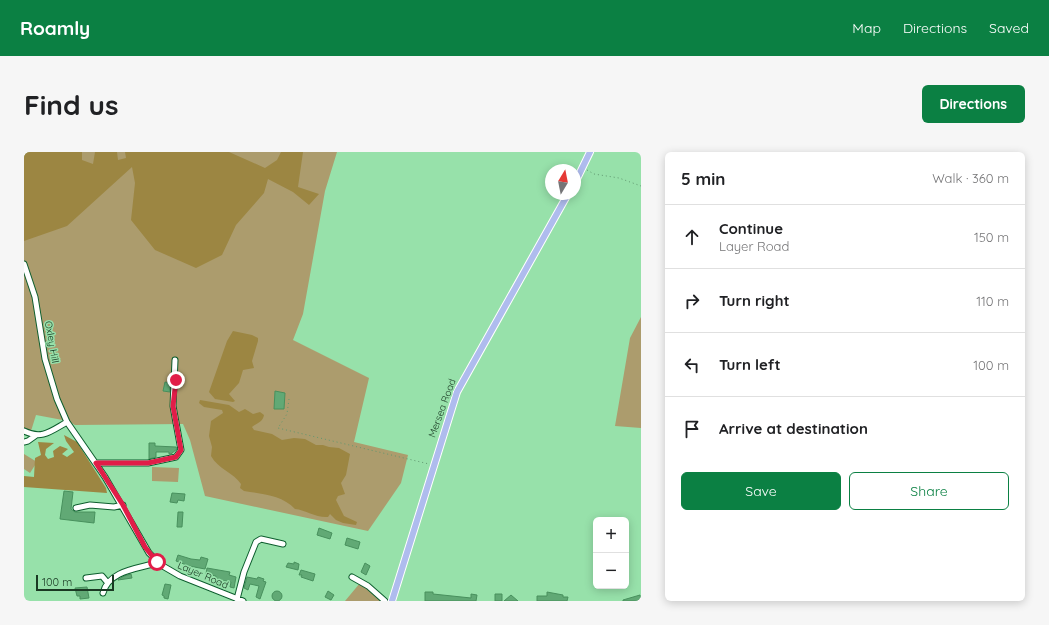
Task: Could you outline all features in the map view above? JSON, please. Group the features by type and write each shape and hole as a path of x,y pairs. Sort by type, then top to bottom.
{"main road":[{"path":"581,172 590,152"},
{"name":"Mersea Road","path":"391,600 447,422 464,378 565,200"}],"street":[{"name":"Oxley Hill","path":"24,264 35,297 45,359 57,399 67,422"},
{"path":"96,463 148,463 176,457 180,454 181,450 173,400 176,380 175,360"},
{"path":"24,442 28,442 35,436 42,435 67,422"},
{"name":"Layer Road","path":"67,422 96,463 123,505 145,547 157,562 180,576 240,600"},
{"path":"24,431 35,436"},
{"path":"76,508 90,506 114,507 123,505"},
{"path":"240,600 244,572 256,542 261,539 283,544"},
{"path":"103,593 108,582 125,572 157,562"},
{"path":"86,578 102,576 108,582"},
{"path":"352,577 368,586 385,601"}],"path":[{"path":"583,168 594,174 619,178 641,186"},
{"path":"289,399 287,414 278,428 433,465"}],"shaded area":[{"path":"24,152 337,152 325,191 303,314 293,340 369,378 354,442 408,455 401,483 368,531 205,496 190,440 183,424 75,425 68,421 36,415 31,431 24,429"},
{"path":"24,152 82,152 82,160 93,164 95,152 117,152 118,160 126,158 125,152 229,152 265,168 277,160 281,152 303,152 298,187 319,194 309,205 293,192 268,179 264,193 236,225 222,255 196,268 155,250 131,220 135,183 132,167 67,226 24,241"},
{"path":"641,317 641,428 615,426 630,338"},
{"path":"233,331 252,335 258,338 258,341 252,361 254,368 243,370 239,383 229,394 235,401 233,402 215,399 209,392 227,341"},
{"path":"200,400 229,405 239,412 245,409 253,414 260,412 264,415 261,421 252,427 254,430 272,434 282,440 294,438 305,439 316,445 339,448 350,454 346,475 341,483 345,494 338,496 336,500 344,516 357,522 356,525 343,523 336,520 330,514 328,517 324,517 295,509 290,504 278,498 265,494 244,491 240,488 241,484 238,480 218,464 211,456 212,447 209,436 211,421 223,413 222,410 204,407 199,403"},
{"path":"64,435 77,442 106,488 107,493 24,487 24,476 34,477 35,458 41,455 38,442 54,443 46,449 45,455 48,459 54,457 53,451 60,446 68,449 62,454 67,457 74,452 66,441"},
{"path":"24,454 37,462 30,473 24,469"},
{"path":"152,467 179,468 178,482 152,481"},
{"path":"360,583 380,599 380,601 345,601"}],"building":[{"path":"165,382 170,383 170,392 163,391"},
{"path":"275,391 285,393 284,409 274,409"},
{"path":"149,443 155,443 155,446 176,447 177,449 171,454 169,454 169,452 156,452 156,457 149,459"},
{"path":"64,491 73,492 71,509 75,512 95,512 94,523 60,519"},
{"path":"172,493 185,494 184,501 178,500 177,503 170,502"},
{"path":"178,512 183,512 182,527 177,527"},
{"path":"319,528 332,533 330,539 317,535"},
{"path":"347,538 360,542 358,549 345,545"},
{"path":"178,555 191,559 200,560 201,557 208,559 205,569 189,566 176,561"},
{"path":"294,562 299,564 298,570 286,567 288,563 294,564"},
{"path":"365,563 370,566 366,575 361,572"},
{"path":"207,568 230,572 229,575 236,577 234,588 230,587 231,582 220,580 220,583 215,582 216,576 206,574"},
{"path":"301,570 315,574 313,581 301,577 302,575 299,575"},
{"path":"131,574 132,578 118,580 124,576"},
{"path":"247,577 257,579 258,577 264,579 263,581 266,582 260,599 256,597 259,586 250,584 248,590 244,588"},
{"path":"165,584 171,585 168,599 164,598 162,595"},
{"path":"87,587 89,598 80,599 80,596 77,596 75,588"},
{"path":"277,591 282,596 277,601 272,596"},
{"path":"328,591 334,595 331,600 325,597"},
{"path":"425,592 471,598 471,594 477,595 476,601 425,601"},
{"path":"547,592 568,597 567,601 537,601 537,596 547,596"},
{"path":"495,594 502,594 502,601 495,601"},
{"path":"511,595 518,601 504,601"},
{"path":"640,595 641,601 623,601 623,600"}],"route":[{"path":"157,562 145,547 123,505 96,463 148,463 166,460 180,454 181,450 173,406 176,380"}]}
